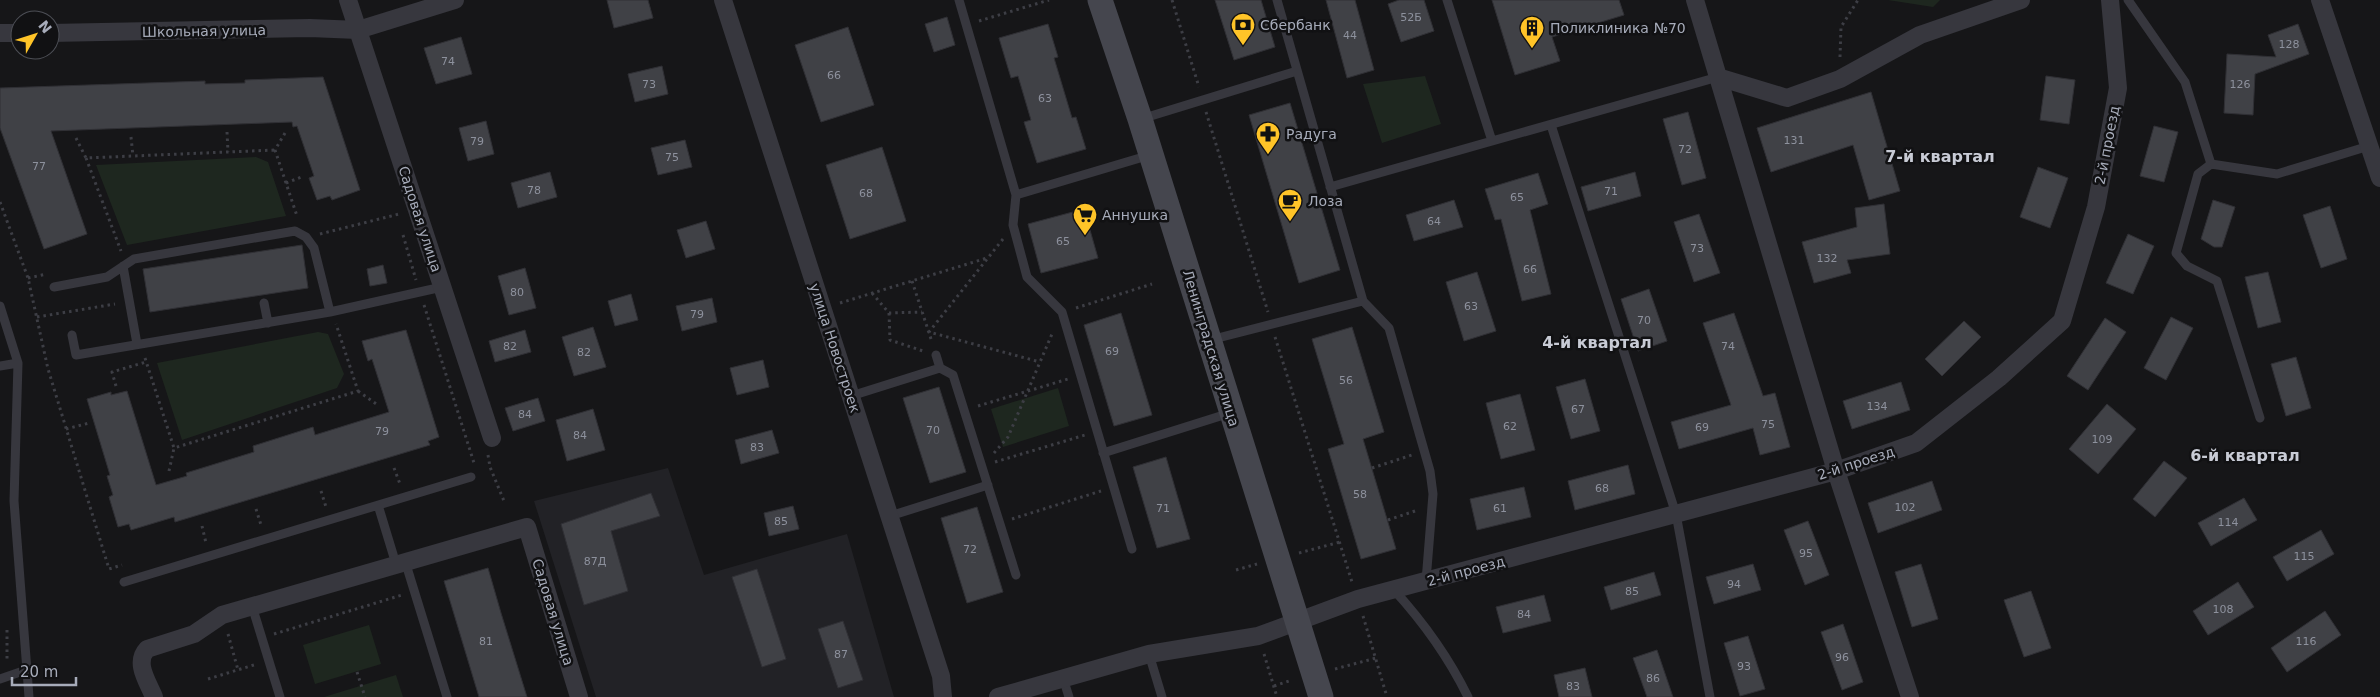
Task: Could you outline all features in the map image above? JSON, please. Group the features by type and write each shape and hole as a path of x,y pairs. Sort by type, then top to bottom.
{"main road":[{"name":"Ленинградская улица","path":"1100,0 1140,119 1320,697"}],"street":[{"name":"Садовая улица","path":"348,0 492,438"},
{"name":"Школьная улица","path":"60,33 310,28 358,30 455,0"},
{"name":"улица Новостроек","path":"723,0 941,676 943,697"},
{"path":"1695,0 1836,471 1910,697"},
{"path":"1718,77 1787,98 1840,79 1920,35 2021,0"},
{"name":"2-й проезд","path":"998,697 1149,654 1258,636 1358,600 1836,471 1916,443 2000,378 2062,321 2096,207 2118,88 2110,0"},
{"path":"2320,0 2380,178"},
{"name":"Садовая улица","path":"401,563 527,527 579,697"},
{"path":"154,697 140,663 142,655 147,649 194,634 222,615 401,563"}],"lane":[{"path":"959,0 1016,195 1013,225 1027,277 1062,312 1132,549"},
{"path":"1277,0 1363,301 1388,328 1430,471 1432,506 1426,581"},
{"path":"1447,0 1492,142"},
{"path":"2128,0 2185,82 2211,164"},
{"path":"1140,119 1297,71"},
{"path":"1330,187 1718,77"},
{"path":"1551,125 1676,514 1710,697"},
{"path":"2260,418 2217,281 2187,266 2176,253 2198,174 2211,164 2277,174 2369,146"},
{"path":"1016,195 1151,155"},
{"path":"54,287 107,277 134,259 295,231 306,237 314,248 330,312"},
{"path":"123,266 138,344"},
{"path":"72,335 76,355 330,312 442,287"},
{"path":"1208,340 1363,301"},
{"path":"264,302 268,322"},
{"path":"0,306 18,363 14,501 29,697"},
{"path":"936,355 940,368 953,375 1016,575"},
{"path":"0,366 18,363"},
{"path":"851,396 940,368"},
{"path":"1103,453 1230,413"},
{"path":"124,582 471,477"},
{"path":"890,516 988,485"},
{"path":"378,505 414,591 447,697"},
{"path":"1394,590 1424,623 1457,674 1468,697"},
{"path":"252,606 280,697"},
{"path":"1149,654 1162,697"},
{"path":"0,679 26,670"},
{"path":"1063,678 1069,697"}],"path":[{"path":"966,25 1049,0"},
{"path":"1840,79 1841,27 1858,0"},
{"path":"227,132 228,152"},
{"path":"285,133 275,150 299,223"},
{"path":"131,137 133,156"},
{"path":"76,138 86,158 120,251 130,249"},
{"path":"86,158 275,150"},
{"path":"286,183 304,176"},
{"path":"0,202 28,278"},
{"path":"312,230 319,234 417,210"},
{"path":"929,332 1013,225"},
{"path":"319,234 321,243"},
{"path":"823,308 988,258"},
{"path":"912,280 936,355"},
{"path":"407,283 416,282"},
{"path":"982,467 1008,437 1062,312 1152,284"},
{"path":"872,293 889,313 890,340 936,355"},
{"path":"37,317 130,301"},
{"path":"415,310 425,308"},
{"path":"889,313 922,312"},
{"path":"327,325 346,322"},
{"path":"336,324 358,390 379,406"},
{"path":"929,332 1040,362"},
{"path":"154,355 145,357 174,448 169,471"},
{"path":"116,386 112,372 146,362"},
{"path":"964,410 1080,375"},
{"path":"174,448 358,390"},
{"path":"66,428 89,423"},
{"path":"982,467 1097,431"},
{"path":"492,438 488,450 490,467 504,501"},
{"path":"1372,468 1425,452"},
{"path":"999,522 1113,488"},
{"path":"1388,520 1432,506"},
{"path":"1297,553 1340,542"},
{"path":"1236,570 1264,562"},
{"path":"262,638 414,591"},
{"path":"222,615 238,670"},
{"path":"1262,648 1277,697"},
{"path":"1333,669 1376,658 1387,697"},
{"path":"208,679 269,660"},
{"path":"357,672 365,697"},
{"path":"1274,686 1293,680"}],"shaded area":[{"path":"1888,0 1940,0 1933,7"},
{"path":"1425,76 1441,124 1382,143 1363,84"},
{"path":"256,157 268,162 286,216 127,245 96,165"},
{"path":"318,332 328,334 344,374 337,388 182,440 157,363"},
{"path":"1058,388 1069,426 1003,447 991,409"},
{"path":"668,468 704,575 847,534 894,697 596,697 534,501"},
{"path":"369,625 381,664 315,684 303,645"},
{"path":"396,675 403,697 324,697"}],"building":[{"path":"607,0 648,0 653,18 614,28"},
{"path":"1215,0 1261,0 1275,47 1234,60"},
{"path":"1326,0 1355,0 1374,70 1347,78"},
{"path":"1399,0 1424,0 1434,31 1401,42 1388,4"},
{"name":"Поликлиника №70","path":"1492,0 1619,0 1624,15 1552,37 1560,61 1515,75"},
{"path":"947,17 955,45 934,52 925,24"},
{"path":"1048,24 1058,57 1054,58 1072,118 1076,117 1086,149 1037,163 1024,122 1031,120 1018,76 1011,78 999,38"},
{"path":"2298,24 2309,54 2255,74 2253,115 2224,113 2227,54 2276,57 2268,35"},
{"path":"848,27 874,105 821,122 795,45"},
{"path":"461,37 472,74 436,84 424,48"},
{"path":"662,66 668,94 635,102 628,74"},
{"path":"2046,76 2075,80 2069,124 2040,120"},
{"path":"323,77 360,190 332,200 330,196 317,200 309,178 314,176 297,126 293,127 292,122 51,131 87,234 44,249 0,128 0,88 205,81 205,84 245,83 245,80"},
{"path":"1871,92 1900,191 1869,200 1853,145 1771,172 1757,128"},
{"path":"1290,103 1340,270 1299,283 1249,115"},
{"path":"1688,112 1706,178 1682,185 1663,119"},
{"path":"486,121 494,154 468,161 459,128"},
{"path":"2154,126 2178,132 2164,182 2140,176"},
{"path":"685,140 692,167 658,175 651,148"},
{"path":"882,147 906,221 850,239 826,165"},
{"path":"2038,167 2068,178 2050,228 2020,217"},
{"path":"550,172 557,197 518,208 511,183"},
{"path":"1635,172 1641,196 1588,211 1581,187"},
{"path":"1538,173 1548,204 1530,210 1551,294 1522,301 1501,219 1495,220 1485,189"},
{"path":"1454,200 1463,227 1414,241 1406,215"},
{"path":"2213,200 2235,207 2222,247 2214,247 2201,239"},
{"path":"1884,204 1890,254 1847,260 1851,273 1814,283 1802,242 1857,227 1855,208"},
{"path":"2330,206 2347,259 2321,268 2303,215"},
{"path":"1084,209 1098,258 1041,273 1028,224"},
{"path":"1699,214 1720,273 1694,282 1674,222"},
{"path":"706,221 715,249 686,258 677,230"},
{"path":"2128,234 2154,246 2133,294 2106,283"},
{"path":"302,245 308,288 150,312 143,269"},
{"path":"383,265 387,283 370,286 367,269"},
{"path":"525,268 536,308 509,315 498,276"},
{"path":"1477,272 1496,331 1464,341 1446,282"},
{"path":"2268,272 2281,322 2258,328 2245,277"},
{"path":"1649,289 1667,341 1638,351 1621,299"},
{"path":"631,294 638,320 615,326 608,301"},
{"path":"712,298 717,322 682,331 676,306"},
{"path":"1121,313 1152,415 1114,426 1084,325"},
{"path":"1734,313 1763,396 1775,393 1790,447 1760,455 1753,428 1679,449 1671,422 1731,405 1703,323"},
{"path":"2171,317 2193,328 2166,380 2144,368"},
{"path":"2105,318 2126,332 2088,390 2067,376"},
{"path":"1964,321 1981,337 1942,376 1925,359"},
{"path":"593,327 606,367 574,376 562,337"},
{"path":"1352,327 1384,432 1363,439 1396,549 1361,559 1328,449 1344,444 1312,339"},
{"path":"406,330 439,437 428,441 430,445 175,522 174,517 131,530 129,524 118,527 109,497 113,495 107,476 110,475 87,399 111,392 111,395 127,391 156,485 187,476 186,473 254,452 253,446 313,427 315,435 389,412 372,359 368,361 362,341"},
{"path":"525,330 531,352 495,362 489,341"},
{"path":"2296,357 2311,408 2286,416 2271,364"},
{"path":"763,360 769,387 737,395 730,368"},
{"path":"1585,379 1600,431 1571,439 1556,387"},
{"path":"1901,382 1910,410 1852,429 1843,401"},
{"path":"939,387 966,472 930,483 903,398"},
{"path":"1520,394 1535,450 1501,459 1486,403"},
{"path":"538,398 545,421 513,431 505,408"},
{"path":"2107,404 2136,429 2098,474 2069,449"},
{"path":"593,409 605,450 567,461 556,420"},
{"path":"772,430 779,453 741,464 735,440"},
{"path":"1166,457 1190,539 1157,548 1133,467"},
{"path":"2164,461 2187,478 2155,517 2133,499"},
{"path":"1628,465 1635,494 1575,510 1568,481"},
{"path":"1932,481 1942,510 1878,533 1868,503"},
{"path":"1524,487 1531,517 1477,530 1470,499"},
{"path":"651,493 660,516 611,531 628,591 584,605 561,524"},
{"path":"2244,498 2257,520 2211,546 2198,523"},
{"path":"793,506 799,529 769,536 764,513"},
{"path":"977,507 1003,592 967,603 941,518"},
{"path":"1808,521 1829,575 1805,585 1784,530"},
{"path":"2321,530 2334,554 2287,581 2273,557"},
{"path":"1753,564 1761,590 1714,604 1706,577"},
{"path":"1921,564 1938,619 1912,627 1895,572"},
{"path":"488,568 527,697 479,697 444,581"},
{"path":"757,569 786,659 762,667 732,577"},
{"path":"1654,572 1661,595 1611,610 1604,587"},
{"path":"2238,582 2254,607 2208,635 2193,611"},
{"path":"2031,591 2051,648 2024,657 2004,600"},
{"path":"1544,595 1551,621 1503,633 1496,607"},
{"path":"2325,611 2341,635 2287,672 2271,648"},
{"path":"843,621 863,680 838,688 818,629"},
{"path":"1843,624 1863,682 1842,690 1821,632"},
{"path":"1748,636 1765,689 1740,696 1724,643"},
{"path":"1657,650 1673,697 1647,697 1633,658"},
{"path":"1585,668 1592,697 1559,697 1554,675"}],"place":[{"name":"Сбербанк","path":"1243,46"},
{"name":"Поликлиника №70","path":"1532,49"},
{"name":"Радуга","path":"1268,155"},
{"name":"Лоза","path":"1290,222"},
{"name":"Аннушка","path":"1085,236"}],"district":[{"name":"7-й квартал","path":"1940,156"},
{"name":"4-й квартал","path":"1597,342"},
{"name":"6-й квартал","path":"2245,455"}]}
